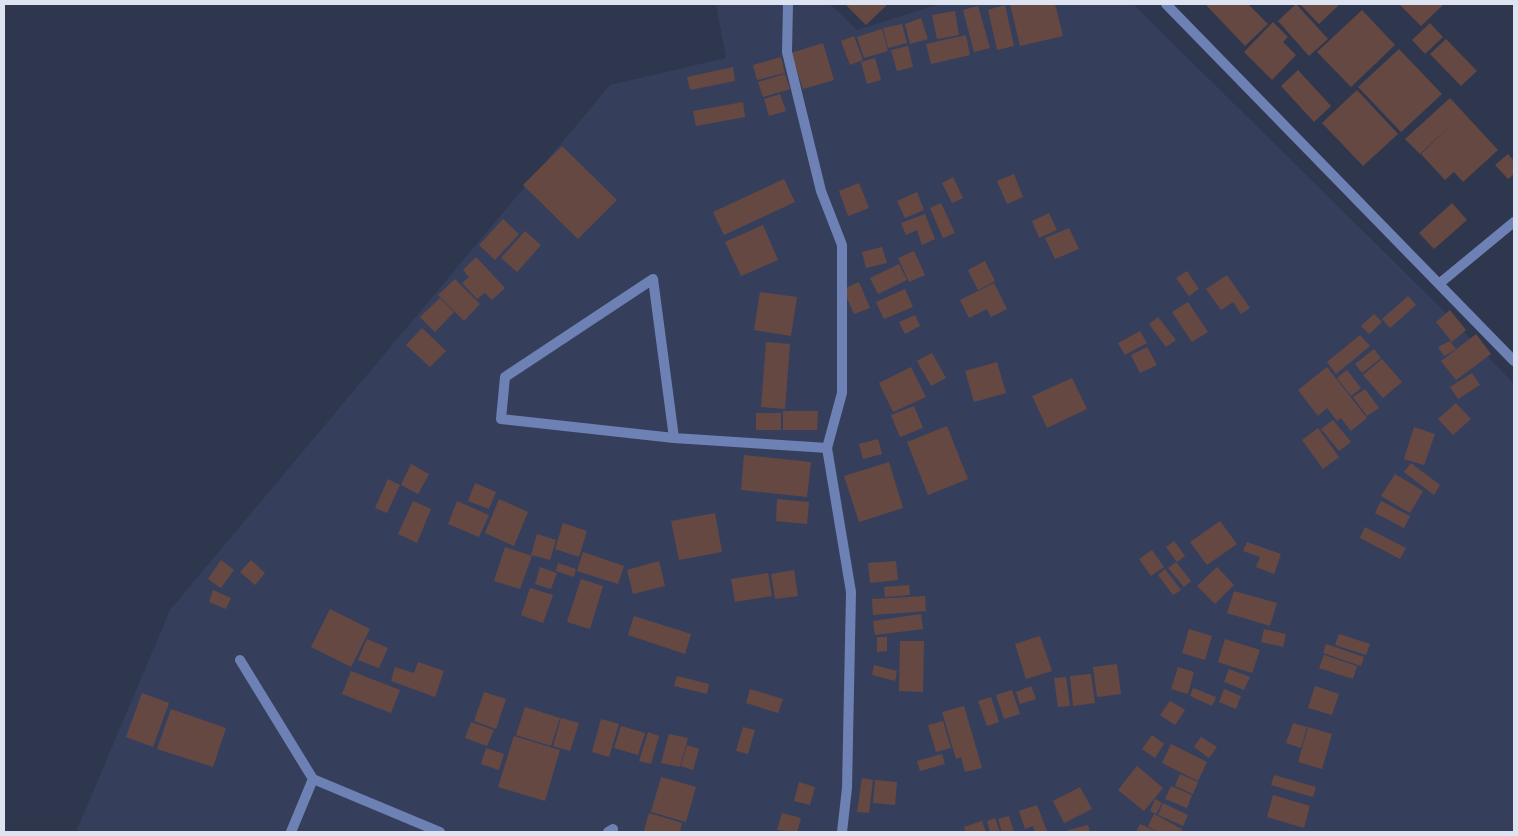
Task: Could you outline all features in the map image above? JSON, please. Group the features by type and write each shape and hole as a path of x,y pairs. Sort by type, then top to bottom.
{"street":[{"path":"788,4 786,52 821,192 842,245 842,393 827,448 851,592 847,788 842,832"},
{"path":"1166,4 1514,362"},
{"path":"1440,284 1514,222"},
{"path":"674,438 654,279 505,377 501,419 674,438 827,448"},
{"path":"240,660 313,779 440,832"},
{"path":"291,832 313,779"}],"shaded area":[{"path":"716,4 830,4 857,30 939,4 1133,4 1446,313 1514,384 1514,832 76,832 170,610 610,85 726,58"}],"building":[{"path":"845,4 888,4 866,25"},
{"path":"1010,4 1055,4 1063,36 1020,46"},
{"path":"1207,4 1248,4 1268,24 1245,46"},
{"path":"1296,4 1328,39 1309,56 1278,21"},
{"path":"1300,4 1340,4 1319,24"},
{"path":"1399,4 1444,4 1421,26"},
{"path":"1005,5 1014,46 997,50 988,10"},
{"path":"978,6 990,48 974,52 963,10"},
{"path":"1362,10 1395,45 1351,87 1317,52"},
{"path":"955,11 959,35 937,39 932,15"},
{"path":"921,18 928,39 910,44 905,24"},
{"path":"1273,22 1288,37 1283,42 1296,55 1272,80 1244,52"},
{"path":"1430,23 1443,37 1425,54 1412,40"},
{"path":"902,24 907,43 888,48 883,28"},
{"path":"882,29 888,51 864,58 857,37"},
{"path":"966,35 970,55 931,64 926,44"},
{"path":"854,36 863,60 850,65 841,41"},
{"path":"1446,39 1477,71 1461,86 1430,54"},
{"path":"823,43 834,80 803,89 791,53"},
{"path":"908,46 913,67 897,71 891,50"},
{"path":"1399,49 1442,94 1401,132 1358,87"},
{"path":"781,57 785,73 757,80 753,65"},
{"path":"875,58 881,80 867,84 861,62"},
{"path":"733,67 735,81 690,90 687,77"},
{"path":"1298,70 1331,106 1314,122 1281,86"},
{"path":"785,74 790,89 763,97 758,82"},
{"path":"1357,90 1398,134 1363,166 1322,123"},
{"path":"780,94 786,111 769,116 764,99"},
{"path":"1450,98 1498,150 1463,182 1454,172 1445,180 1421,154 1455,121 1420,154 1405,139"},
{"path":"743,102 745,117 696,126 693,111"},
{"path":"562,146 617,200 578,239 523,185"},
{"path":"1508,154 1514,161 1514,174 1508,179 1495,165"},
{"path":"1014,174 1023,197 1007,204 997,181"},
{"path":"953,177 963,198 952,203 942,183"},
{"path":"784,179 795,202 724,235 713,212"},
{"path":"859,183 869,208 848,216 839,191"},
{"path":"917,192 924,210 905,218 897,201"},
{"path":"941,203 955,233 943,238 930,208"},
{"path":"1452,203 1467,220 1434,249 1419,233"},
{"path":"1049,213 1057,230 1039,238 1032,221"},
{"path":"925,214 935,239 922,245 917,230 906,235 901,223"},
{"path":"503,219 519,234 495,260 479,245"},
{"path":"763,225 778,260 741,276 725,242"},
{"path":"1069,228 1079,249 1055,259 1045,238"},
{"path":"525,231 541,245 517,272 501,258"},
{"path":"882,247 887,263 866,268 862,252"},
{"path":"914,251 925,275 909,282 898,258"},
{"path":"476,257 505,288 492,300 485,293 477,299 462,283 469,277 463,270"},
{"path":"985,261 995,281 978,290 968,270"},
{"path":"899,264 907,280 878,294 870,278"},
{"path":"1187,271 1199,289 1189,296 1176,278"},
{"path":"1227,275 1250,308 1241,314 1233,302 1221,310 1206,289"},
{"path":"455,279 480,304 464,321 438,295"},
{"path":"859,282 870,308 854,314 843,289"},
{"path":"994,283 1007,309 991,317 987,309 969,318 960,300"},
{"path":"905,289 913,307 884,319 876,302"},
{"path":"760,292 797,297 791,336 754,330"},
{"path":"1408,296 1416,305 1390,328 1382,319"},
{"path":"440,298 454,312 435,332 420,317"},
{"path":"1188,302 1208,332 1192,342 1172,312"},
{"path":"1450,310 1466,330 1452,342 1436,322"},
{"path":"1374,314 1382,322 1369,334 1361,326"},
{"path":"915,315 920,326 905,334 899,322"},
{"path":"1158,317 1176,340 1166,347 1149,324"},
{"path":"422,328 446,351 430,367 406,345"},
{"path":"1140,331 1147,343 1125,355 1118,343"},
{"path":"1476,334 1491,354 1456,380 1441,361"},
{"path":"1360,335 1370,346 1336,374 1327,362"},
{"path":"1450,341 1456,349 1444,356 1438,347"},
{"path":"766,342 790,344 785,409 761,407"},
{"path":"1147,347 1157,365 1140,373 1131,355"},
{"path":"1374,349 1381,358 1362,373 1355,364"},
{"path":"932,353 946,378 931,386 917,361"},
{"path":"1382,359 1402,382 1383,398 1363,375"},
{"path":"997,362 1006,393 974,402 965,371"},
{"path":"911,367 926,397 893,412 879,383"},
{"path":"1327,367 1367,418 1351,431 1341,418 1337,421 1327,408 1318,416 1298,390"},
{"path":"1347,370 1361,388 1351,396 1337,378"},
{"path":"1472,373 1480,385 1458,399 1450,387"},
{"path":"1072,378 1087,409 1047,428 1032,396"},
{"path":"1365,389 1379,408 1367,416 1353,397"},
{"path":"1456,403 1471,419 1453,435 1438,419"},
{"path":"914,406 923,428 900,437 891,415"},
{"path":"783,411 818,411 817,430 783,430"},
{"path":"756,413 781,413 781,430 756,430"},
{"path":"1333,420 1351,442 1339,451 1321,429"},
{"path":"947,426 968,479 928,495 907,442"},
{"path":"1414,427 1435,434 1424,465 1404,459"},
{"path":"1318,428 1339,457 1323,469 1302,440"},
{"path":"878,439 882,454 863,459 859,444"},
{"path":"744,455 811,462 807,497 741,490"},
{"path":"889,462 903,508 859,522 844,476"},
{"path":"1411,463 1440,485 1434,495 1404,472"},
{"path":"411,464 429,474 418,494 401,485"},
{"path":"1395,474 1423,491 1410,513 1381,496"},
{"path":"388,479 400,485 387,513 375,508"},
{"path":"475,483 496,492 489,509 468,501"},
{"path":"499,499 528,512 514,546 485,533"},
{"path":"777,499 809,502 807,524 776,521"},
{"path":"413,501 431,509 417,543 398,534"},
{"path":"457,501 489,515 479,537 448,524"},
{"path":"1381,501 1410,516 1404,528 1375,513"},
{"path":"715,513 722,552 679,560 671,521"},
{"path":"1220,521 1237,544 1207,565 1190,542"},
{"path":"563,523 587,531 579,557 555,549"},
{"path":"1365,527 1406,548 1400,559 1360,538"},
{"path":"537,534 556,540 550,560 531,555"},
{"path":"1174,541 1185,556 1177,562 1166,547"},
{"path":"1247,542 1281,554 1274,574 1256,567 1260,557 1243,551"},
{"path":"505,547 532,556 520,589 494,581"},
{"path":"1152,550 1164,567 1151,576 1139,559"},
{"path":"583,552 624,566 618,584 577,571"},
{"path":"221,560 234,570 221,588 208,579"},
{"path":"251,560 265,573 255,585 240,572"},
{"path":"659,561 665,586 633,594 627,570"},
{"path":"896,561 898,580 870,583 868,563"},
{"path":"1176,562 1191,581 1184,587 1168,568"},
{"path":"558,563 576,569 574,577 556,571"},
{"path":"540,567 557,573 551,589 535,584"},
{"path":"1217,567 1234,585 1215,604 1197,586"},
{"path":"1165,569 1181,590 1173,595 1158,575"},
{"path":"794,570 798,596 775,599 771,574"},
{"path":"768,573 772,596 735,602 731,579"},
{"path":"581,579 603,586 590,629 567,622"},
{"path":"909,585 910,595 885,597 884,587"},
{"path":"530,588 553,595 543,623 521,615"},
{"path":"213,590 231,598 226,609 209,602"},
{"path":"1234,591 1277,603 1270,626 1227,613"},
{"path":"925,596 926,611 873,615 872,599"},
{"path":"330,609 370,629 351,667 311,647"},
{"path":"921,614 923,629 875,635 873,621"},
{"path":"634,616 691,634 685,654 628,635"},
{"path":"1189,629 1212,636 1205,660 1182,653"},
{"path":"1264,629 1286,634 1283,647 1261,642"},
{"path":"1339,634 1370,644 1366,655 1335,645"},
{"path":"1040,636 1052,671 1026,679 1015,644"},
{"path":"877,637 887,637 887,651 877,652"},
{"path":"367,639 388,648 379,668 358,660"},
{"path":"1225,639 1260,650 1252,673 1218,662"},
{"path":"900,641 924,641 923,692 899,691"},
{"path":"1326,644 1364,657 1361,666 1323,653"},
{"path":"1324,655 1357,666 1353,679 1319,668"},
{"path":"418,662 444,671 435,697 391,681 395,667 414,673"},
{"path":"1117,664 1121,694 1097,697 1093,667"},
{"path":"874,665 897,671 895,681 872,675"},
{"path":"1178,667 1194,672 1188,694 1171,689"},
{"path":"1229,669 1250,677 1244,690 1224,682"},
{"path":"351,671 400,690 391,713 342,694"},
{"path":"1091,674 1095,703 1073,706 1070,676"},
{"path":"677,676 709,684 707,694 674,686"},
{"path":"1066,677 1070,706 1058,707 1054,678"},
{"path":"1031,686 1036,699 1020,704 1016,692"},
{"path":"1315,686 1339,694 1332,715 1308,708"},
{"path":"1193,688 1216,697 1212,706 1190,696"},
{"path":"750,689 783,699 778,713 746,703"},
{"path":"1224,689 1241,696 1236,709 1219,702"},
{"path":"1012,690 1020,714 1004,719 996,695"},
{"path":"484,692 506,699 496,729 474,721"},
{"path":"142,693 169,703 153,747 126,737"},
{"path":"991,697 999,722 987,726 978,701"},
{"path":"1170,701 1185,710 1175,725 1160,715"},
{"path":"964,706 982,768 965,772 961,757 956,759 942,712"},
{"path":"525,707 560,718 551,746 516,735"},
{"path":"171,709 226,728 213,767 157,749"},
{"path":"561,718 579,723 570,751 553,746"},
{"path":"601,719 619,724 609,757 592,752"},
{"path":"943,721 951,748 936,752 928,725"},
{"path":"471,722 494,730 487,746 465,738"},
{"path":"1293,723 1307,727 1301,748 1286,743"},
{"path":"621,726 645,733 638,755 614,748"},
{"path":"743,727 755,730 748,754 736,751"},
{"path":"1308,727 1332,734 1322,769 1298,762"},
{"path":"648,732 659,736 651,764 639,761"},
{"path":"669,734 688,738 680,767 661,763"},
{"path":"1152,735 1164,744 1155,758 1142,749"},
{"path":"514,736 560,750 545,801 498,787"},
{"path":"1201,737 1217,747 1209,758 1194,747"},
{"path":"1171,744 1207,762 1198,781 1162,763"},
{"path":"687,745 699,749 693,770 681,766"},
{"path":"486,748 504,754 499,770 481,764"},
{"path":"942,754 945,764 920,771 917,761"},
{"path":"1137,766 1163,788 1144,811 1118,790"},
{"path":"1180,774 1198,782 1193,794 1175,786"},
{"path":"1274,775 1316,787 1313,797 1271,785"},
{"path":"661,777 696,787 686,822 651,812"},
{"path":"862,778 873,780 869,813 857,812"},
{"path":"875,780 897,782 895,805 873,803"},
{"path":"799,782 815,787 810,805 794,801"},
{"path":"1171,786 1192,795 1187,808 1165,799"},
{"path":"1080,787 1092,809 1064,823 1053,801"},
{"path":"1273,795 1310,806 1304,828 1267,817"},
{"path":"1155,799 1162,803 1156,814 1150,811"},
{"path":"1163,803 1188,815 1183,826 1158,815"},
{"path":"1037,805 1047,831 1045,832 1035,832 1033,826 1025,829 1019,811"},
{"path":"649,813 682,823 680,832 644,831"},
{"path":"782,813 801,818 797,832 777,830"},
{"path":"1154,814 1182,829 1181,832 1158,832 1148,826"},
{"path":"1009,816 1014,832 1002,832 998,819"},
{"path":"995,818 1000,832 990,832 987,821"},
{"path":"982,821 986,832 966,832 964,827"},
{"path":"1140,824 1158,832 1136,832"},
{"path":"1088,825 1090,832 1062,832"}]}
